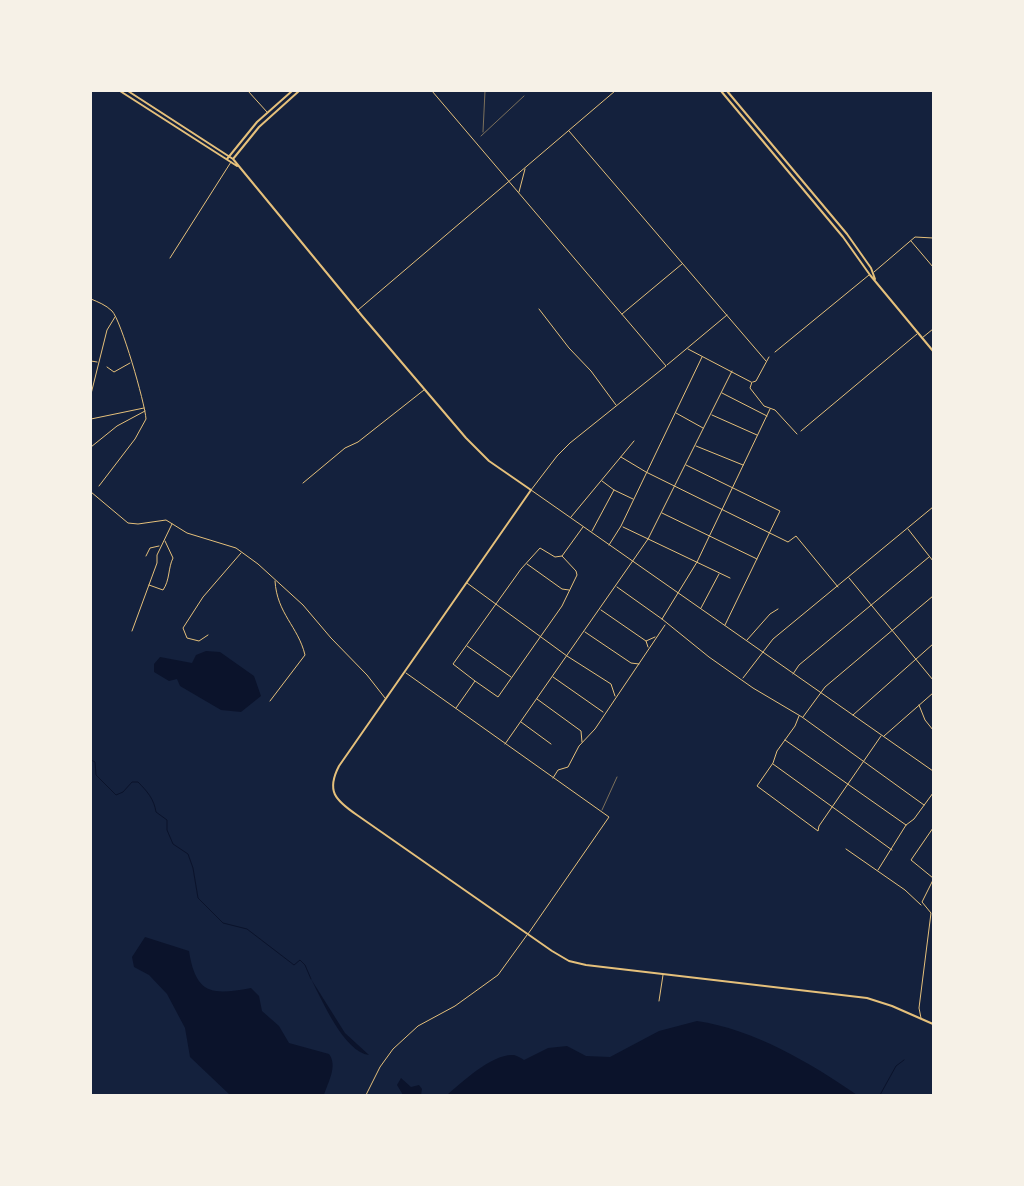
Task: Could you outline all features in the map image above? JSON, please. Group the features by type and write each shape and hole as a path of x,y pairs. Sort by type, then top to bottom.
{"main road":[{"path":"120,91 239,167"},
{"path":"128,91 233,159 358,311 483,455 531,490 339,766 334,774 332,788 337,798 346,808 560,957 576,963 867,998 892,1006 933,1024"},
{"path":"227,159 267,112 292,91"},
{"path":"231,162 259,127 299,91"},
{"path":"721,91 856,252 870,275 933,351"},
{"path":"727,91 847,234 873,272 875,279"},
{"path":"796,180 800,178"},
{"path":"870,275 873,272"}],"street":[{"path":"248,91 267,112"},
{"path":"432,91 666,366"},
{"path":"483,134 484,91"},
{"path":"358,311 616,91"},
{"path":"481,136 524,96"},
{"path":"569,131 766,361"},
{"path":"227,159 228,166"},
{"path":"170,258 231,162"},
{"path":"518,192 525,168"},
{"path":"873,272 918,236 933,238"},
{"path":"910,241 933,267"},
{"path":"622,314 683,263"},
{"path":"775,352 870,275"},
{"path":"91,299 107,307 115,316 145,410 143,425 99,486"},
{"path":"539,310 569,348 591,371 616,406"},
{"path":"727,315 557,456 531,490 933,771"},
{"path":"91,394 107,330 115,316"},
{"path":"922,338 933,330"},
{"path":"801,431 918,333"},
{"path":"687,349 752,382"},
{"path":"610,545 621,526 702,357"},
{"path":"770,357 756,381 752,382 750,388 764,406 775,410 797,434"},
{"path":"91,361 98,362"},
{"path":"107,367 114,372 130,362"},
{"path":"505,744 648,539 732,371"},
{"path":"303,483 345,448 358,442 425,390"},
{"path":"722,393 768,416"},
{"path":"662,619 680,594 697,562 708,536 724,509 770,409"},
{"path":"91,419 145,410"},
{"path":"91,447 116,426 145,410"},
{"path":"675,412 704,428"},
{"path":"711,415 757,436"},
{"path":"571,517 634,441"},
{"path":"695,446 744,465"},
{"path":"621,457 646,472 676,485 788,542 796,536 838,587"},
{"path":"686,465 780,511 725,626"},
{"path":"601,480 614,490 634,499"},
{"path":"592,532 614,490"},
{"path":"91,492 123,520 134,524 161,520 187,533 236,548 303,605 331,638 367,674 386,699"},
{"path":"742,679 773,639 933,508"},
{"path":"662,513 758,559"},
{"path":"132,631 161,546 172,524"},
{"path":"562,556 576,571 577,575 562,606 498,697 453,664 496,604 540,548 556,557 562,556 584,526"},
{"path":"621,526 730,578"},
{"path":"907,529 933,561"},
{"path":"148,585 163,590 167,584 169,566 173,558 164,541"},
{"path":"146,556 150,548 161,546"},
{"path":"208,635 199,641 187,638 183,628 203,597 241,552"},
{"path":"793,674 800,665 929,557"},
{"path":"527,564 562,589 570,590"},
{"path":"700,609 719,573"},
{"path":"848,578 933,680"},
{"path":"270,702 305,655 302,644 282,613 275,580"},
{"path":"467,582 567,656 611,684 615,696"},
{"path":"616,587 662,619 709,657 753,688 802,717 924,805"},
{"path":"802,717 825,687 933,596"},
{"path":"600,609 646,641 648,647"},
{"path":"747,641 770,614 778,609"},
{"path":"553,778 558,770 568,767 582,742 595,729 615,696 629,681 648,647 666,624"},
{"path":"584,632 631,663 639,664"},
{"path":"646,641 657,637"},
{"path":"852,715 933,644"},
{"path":"466,645 511,677"},
{"path":"366,1095 380,1067 393,1049 418,1026 455,1006 498,975 609,817 404,672"},
{"path":"552,677 604,713"},
{"path":"455,708 475,681"},
{"path":"799,716 795,726 777,751 773,763 757,786 818,831 819,826 883,736 933,693"},
{"path":"537,699 581,731 582,742"},
{"path":"918,704 925,720 933,730"},
{"path":"521,722 551,744"},
{"path":"785,739 906,825"},
{"path":"773,763 892,850"},
{"path":"602,810 616,777"},
{"path":"878,870 906,825 933,793"},
{"path":"922,1019 919,1008 932,914 922,902 933,879 911,860 933,828"},
{"path":"846,849 905,890 921,905"},
{"path":"659,1000 663,974"}],"water":[{"path":"206,651 220,652 254,676 261,696 241,712 221,710 180,686 177,679 169,681 154,672 154,664 160,657 192,663 196,655"},
{"path":"145,937 189,951 196,976 201,984 208,989 226,991 251,988 259,996 262,1011 279,1026 289,1043 329,1054 333,1064 324,1095 230,1095 190,1057 185,1028 167,994 149,975 134,967 132,957"},
{"path":"311,979 345,1033 369,1055 360,1052 343,1035"},
{"path":"697,1021 739,1031 760,1039 801,1060 857,1095 447,1095 478,1069 506,1056 514,1055 524,1060 548,1048 567,1046 586,1056 610,1057 659,1031"},
{"path":"401,1078 411,1087 419,1085 422,1089 421,1095 403,1095 397,1085"}],"waterway":[{"path":"91,760 95,762 96,775 116,795 123,792 132,782 138,782 147,792 154,803 156,812 167,820 167,830 173,844 188,854 193,868 198,898 223,923 247,929 294,965 300,960 305,965 311,979"},
{"path":"880,1095 896,1066 904,1060"}]}
